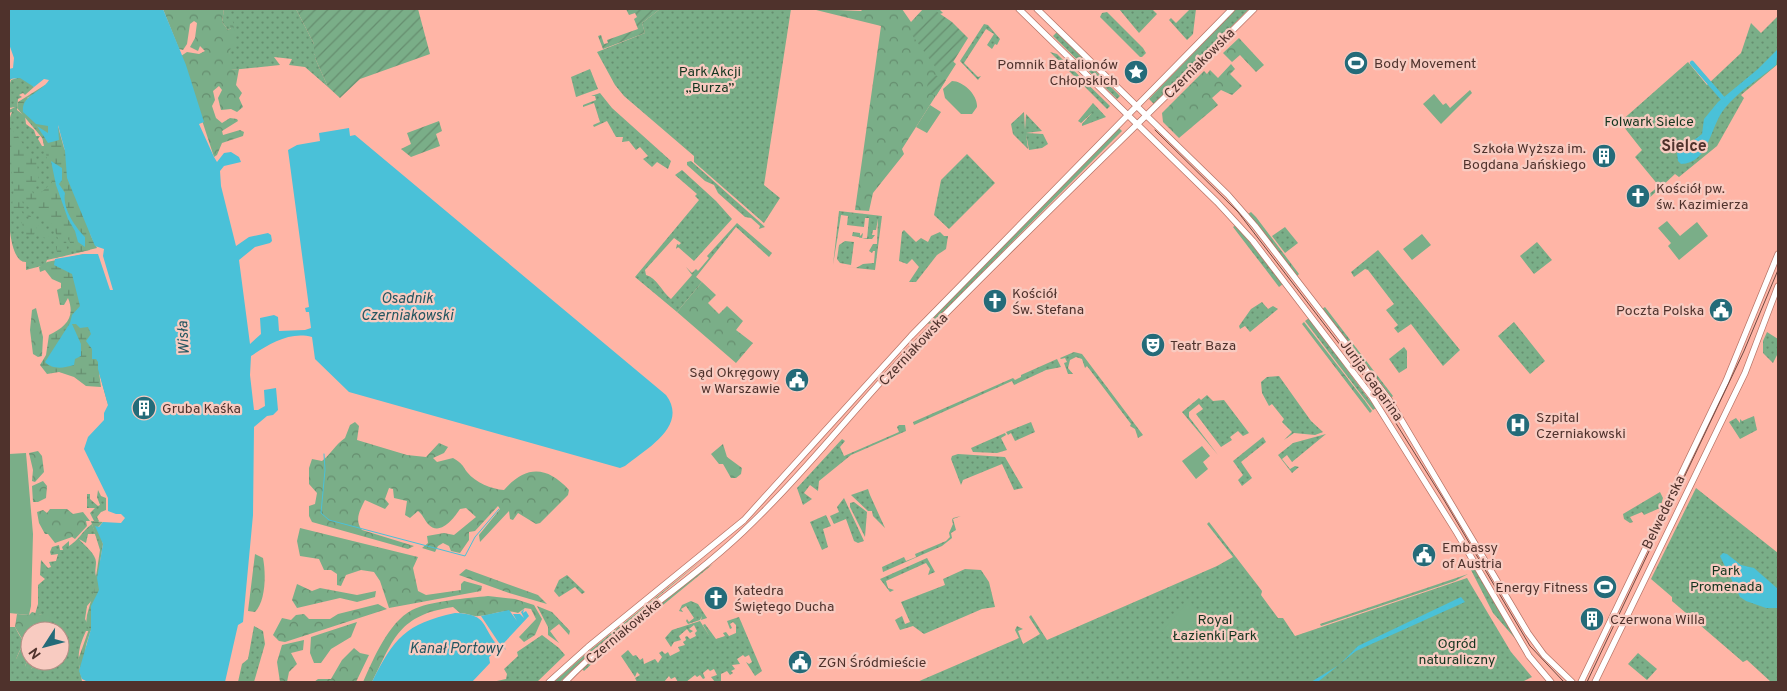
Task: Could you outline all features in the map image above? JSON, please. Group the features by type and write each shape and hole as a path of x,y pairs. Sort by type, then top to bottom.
{"main road":[{"name":"Jurija Gagarina","path":"1019,9 1138,124 1249,236 1365,387 1457,533 1530,659 1551,682"},
{"name":"Jurija Gagarina","path":"1037,9 1244,211 1381,389 1528,633 1544,655 1572,682"},
{"name":"Czerniakowska","path":"549,682 588,647 744,520 911,336 1232,9"},
{"name":"Czerniakowska","path":"565,682 598,650 750,525 914,346 1094,165 1147,116 1254,9"},
{"name":"Belwederska","path":"1581,682 1727,378 1778,254"},
{"name":"Belwederska","path":"1595,682 1716,426 1744,373 1778,286"}],"green space":[{"path":"163,9 224,9 222,22 228,30 231,28 228,21 232,16 236,42 231,47 229,54 232,55 231,70 239,69 236,85 242,93 239,98 243,107 237,112 231,109 221,110 218,98 222,90 219,86 213,91 215,100 212,106 216,118 222,123 230,118 237,119 238,121 222,131 223,135 240,130 244,132 243,136 222,143 217,155 214,157 181,56 187,52 199,54 205,51 200,46 198,51 190,47 195,38 197,23 194,21 190,24 187,44 183,50 179,49"},
{"path":"224,9 296,9 314,44 314,54 317,56 315,58 328,87 305,67 289,65 292,59 274,57 280,65 231,70 229,54 231,28 228,30 222,22"},
{"path":"296,9 418,9 430,54 360,79 340,98 328,87 315,58 314,44"},
{"path":"626,9 660,9 642,23 645,33 603,49 598,36 601,35 604,44 608,43 607,40 638,29 634,19 637,17 635,13 629,15"},
{"name":"Park Akcji „Burza”","path":"660,9 791,9 764,185 780,198 764,223 694,162 694,156 624,96 615,85 597,52 645,33 642,23"},
{"path":"812,9 861,11 863,9 902,9 911,22 923,9 939,9 943,13 933,16 949,58 956,64 902,149 904,154 873,193 869,211 855,210 881,26"},
{"path":"933,9 952,22 968,38 945,75 936,68 912,35"},
{"path":"1119,9 1152,9 1157,14 1139,33"},
{"path":"1190,9 1196,9 1193,34 1187,40 1169,20 1171,18 1176,23"},
{"path":"1236,9 1249,9 1154,104 1149,99"},
{"path":"1107,12 1143,48 1146,53 1142,57 1100,17 1102,13"},
{"name":"Folwark Sielce","path":"1778,16 1778,64 1741,95 1744,98 1717,146 1679,177 1675,174 1645,202 1643,199 1659,186 1635,157 1642,150 1620,122 1688,62 1707,85 1741,53 1751,23 1761,33"},
{"path":"984,24 988,25 1000,39 992,49 987,45 994,34 986,29 964,63 978,77 981,76 978,80 960,61"},
{"path":"1057,32 1120,96 1117,99 1053,36"},
{"path":"1239,38 1264,65 1256,72 1240,55 1232,62 1223,53"},
{"path":"1050,52 1057,54 1110,106 1107,109"},
{"path":"1231,64 1235,69 1230,74 1242,86 1232,95 1221,90 1212,98 1218,105 1179,138 1163,122 1162,113 1204,71 1207,74 1210,70 1218,78"},
{"path":"590,69 598,89 576,97 571,77"},
{"path":"11,73 25,77 34,87 25,95 23,93 19,95 22,97 18,99 17,110 25,116 26,124 34,130 36,136 40,136 38,139 42,146 44,146 40,127 46,127 50,132 50,139 55,140 51,143 46,142 50,165 53,168 57,187 75,235 85,247 86,239 90,250 47,260 45,265 26,270 26,262 18,258 13,247 8,213 9,149 12,154 18,157 23,155 10,136 9,130 12,112 9,113 9,110 15,107 9,108 9,82 17,78 15,76 9,81"},
{"path":"933,74 946,80 936,96 926,91 928,82"},
{"path":"952,81 961,83 975,98 977,107 972,114 961,114 945,98 943,89"},
{"path":"45,85 41,91 27,98 55,116 64,148 71,162 91,236 97,248 76,253 68,239 66,240 67,249 65,256 50,258 57,252 55,242 58,244 59,241 52,224 35,213 34,208 28,207 22,195 24,207 28,213 52,240 48,241 38,233 36,227 34,235 26,235 21,221 23,219 23,221 28,222 29,218 25,211 21,210 24,216 17,213 12,206 14,187 9,157 9,126 37,162 39,183 34,184 32,191 34,195 38,195 52,183 43,139 17,108 18,102"},
{"path":"1470,90 1472,93 1441,124 1423,104 1434,94 1443,105 1446,103 1450,108"},
{"path":"600,93 612,108 671,161 668,169 657,162 652,167 643,159 648,156 640,147 636,150 629,141 622,142 623,137 616,137 607,121 594,127 593,125 600,122 594,103 583,107 583,105 596,100 595,96 591,96"},
{"path":"1093,103 1106,117 1082,126 1092,113 1081,123 1078,121"},
{"path":"930,105 941,112 927,133 916,127"},
{"path":"1024,112 1025,130 1026,114 1042,131 1026,133 1043,134 1048,144 1042,148 1029,150 1026,134 1028,149 1013,134 1011,124"},
{"path":"439,121 442,131 436,134 440,146 411,157 401,149 411,144 407,133"},
{"path":"1119,128 1122,131 932,323 927,324"},
{"path":"967,154 995,183 949,229 934,215 941,180"},
{"path":"691,161 765,227 759,229 760,226 751,218 745,217 718,193 714,185 705,181 687,165 687,162"},
{"path":"682,170 716,201 732,219 694,261 678,247 676,249 677,244 681,243 674,238 645,270 646,275 653,279 671,299 692,275 686,267 692,273 696,269 698,271 709,258 707,256 737,223 772,253 769,257 736,227 696,277 702,282 677,312 635,277 699,200 695,196 697,194 675,175"},
{"path":"839,211 882,216 875,270 836,266 856,268 863,264 874,263 875,251 872,253 869,251 873,244 877,244 878,219 876,230 873,230 872,235 875,235 872,239 867,238 869,218 865,218 864,227 847,225 848,216 841,215 833,265"},
{"path":"1251,212 1299,274 1297,276 1248,214"},
{"path":"1667,221 1680,236 1697,222 1708,236 1679,260 1668,246 1671,243 1658,228"},
{"path":"1236,225 1283,284 1279,287 1233,227"},
{"path":"1285,227 1298,243 1285,253 1272,236"},
{"path":"904,230 916,242 921,238 928,242 931,236 940,232 944,236 948,236 946,249 937,255 916,282 909,282 919,267 912,259 907,264 899,261 902,232"},
{"path":"853,232 860,233 860,236 863,233 862,238 852,236"},
{"path":"1422,234 1431,245 1412,260 1403,249"},
{"path":"845,241 854,242 851,265 840,263 837,259 839,245"},
{"path":"1537,242 1552,260 1534,274 1520,256"},
{"path":"1378,250 1460,350 1443,366 1411,324 1398,333 1394,328 1398,325 1386,310 1394,304 1368,270 1365,269 1354,277 1351,272"},
{"path":"84,254 70,268 91,304 92,342 106,384 108,405 99,372 101,387 86,386 74,377 59,372 47,374 40,365 46,355 49,335 64,325 71,311 68,298 64,305 60,305 57,290 61,288 61,283 52,279 45,270 40,272 39,267 47,262"},
{"path":"702,282 716,295 708,303 719,314 727,306 743,321 736,330 753,343 736,363 677,312"},
{"path":"1262,302 1268,309 1273,306 1278,309 1250,332 1245,326 1240,329 1239,326 1251,309"},
{"path":"1325,307 1393,396 1391,398 1322,309"},
{"path":"36,308 43,337 42,356 38,357 33,354 30,330 32,310"},
{"path":"1309,318 1376,408 1373,410 1305,321"},
{"path":"1304,322 1365,401 1372,411 1370,413 1302,324"},
{"path":"1514,322 1545,361 1530,374 1498,336"},
{"path":"1767,332 1778,339 1778,353 1773,363 1763,353 1763,341"},
{"path":"1404,347 1407,351 1407,368 1399,373 1389,359"},
{"path":"1074,352 1082,354 1143,435 1138,438 1135,429 1130,426 1131,424 1087,366 1085,368 1082,359 1076,357 1070,360 1068,368 1073,374 1068,374 1064,363 1067,362 1065,358 1060,358"},
{"path":"1057,359 1061,367 1046,370 1014,385 1012,381 914,425 913,422 1013,378 1015,380 1021,377 1021,375"},
{"path":"1279,376 1311,421 1323,432 1315,435 1294,433 1284,440 1292,432 1282,422 1284,419 1272,404 1269,406 1262,393 1261,382 1267,377"},
{"path":"1207,395 1213,401 1224,400 1249,433 1243,436 1238,431 1230,437 1232,440 1221,447 1196,414 1203,409 1199,404 1189,412 1189,417 1218,455 1182,412 1199,398 1201,400"},
{"path":"1754,416 1757,430 1740,439 1729,422 1736,418 1740,423 1740,419 1742,421"},
{"path":"355,422 359,426 357,440 407,455 426,457 439,443 448,447 444,453 433,458 437,462 453,458 461,463 475,479 489,487 504,490 520,476 536,472 553,476 569,490 568,495 540,523 536,524 518,513 513,520 510,519 509,511 480,542 479,535 500,509 498,506 475,531 469,532 469,540 460,553 451,551 449,546 443,543 438,546 435,552 422,548 428,543 427,536 444,533 454,535 476,517 466,508 460,509 446,525 437,528 433,527 428,524 418,511 410,518 405,515 407,501 394,498 393,489 389,488 385,499 389,504 385,509 365,500 358,522 362,530 414,546 408,549 312,522 309,516 309,506 315,504 317,493 309,484 309,468 312,459 322,461 345,438 350,425"},
{"path":"1031,422 1035,432 1015,441 1011,433 1008,435 1006,432"},
{"path":"905,425 906,431 851,455 819,481 818,491 810,485 804,493 812,499 803,505 797,488 842,439 845,441 840,447 844,456 899,432 897,427"},
{"path":"1005,433 1006,435 1001,438 1007,450 997,453 973,452 971,448"},
{"path":"1326,434 1292,462 1287,455 1282,459 1290,469 1295,466 1299,467 1292,473 1278,455 1293,443"},
{"path":"1263,437 1266,442 1241,462 1252,478 1242,486 1238,480 1243,475 1233,461"},
{"path":"723,444 727,457 742,468 741,474 736,478 731,478 723,464 719,464 711,454"},
{"path":"1202,446 1210,456 1203,462 1208,469 1196,479 1182,461"},
{"path":"38,451 42,456 44,472 35,482 32,481 33,470 29,453"},
{"path":"26,453 33,534 31,606 29,615 9,613 9,454"},
{"path":"958,454 1005,457 1023,488 1014,490 1002,464 963,480 961,485 951,459 952,456"},
{"path":"43,481 47,486 46,498 33,502 32,486"},
{"name":"Park Promenada","path":"1696,488 1778,553 1778,682 1771,682 1747,660 1743,662 1672,601 1672,597 1651,579"},
{"path":"868,489 885,528 873,516 872,511 868,511 851,495"},
{"path":"98,490 101,496 106,498 106,510 97,517 99,521 97,523 90,513 95,508 87,508 87,494 90,494 90,499 98,506 100,505 97,497"},
{"path":"1660,492 1663,498 1660,508 1644,515 1642,512 1630,517 1633,522 1630,523 1624,519 1623,514"},
{"path":"844,498 864,541 858,543 854,541 846,519 834,524 830,516 839,512 837,507"},
{"path":"854,502 867,512 865,537 850,507 850,503"},
{"path":"50,509 67,509 73,514 83,512 90,521 86,521 87,526 75,539 72,537 55,543 48,534 45,534 39,523 37,512 43,510 47,513"},
{"path":"826,515 831,526 823,529 828,547 822,550 810,522"},
{"path":"961,516 953,519 956,530 951,533 952,538 942,546 883,572 882,567 904,557 906,561 916,557 915,554 946,541 950,537 949,533 953,524 952,520 953,518"},
{"path":"91,521 103,522 98,527 103,544 100,562 107,580 86,645 82,679 78,660 89,629 86,624 87,615 94,590 100,550"},
{"name":"Royal Łazienki Park","path":"1209,522 1262,591 1261,595 1278,618 1283,618 1295,636 1467,578 1511,652 1532,677 1522,682 917,682 1019,638 1015,630 1017,626 1023,629 1018,631 1023,644 1040,634 1029,617 1031,615 1047,640 1217,566 1233,557 1207,524"},
{"path":"92,524 97,538 95,534 88,534 86,543 79,539 95,559 97,578 92,600 87,606 85,619 91,631 86,631 79,651 82,681 9,682 9,627 15,627 20,636 20,650 16,659 20,657 20,671 70,671 70,621 42,621 42,615 35,614 38,604 38,585 45,579 40,575 41,560 48,568 51,567 49,562 56,561 58,554 51,555 52,547 59,545 60,550 63,550 62,547 69,541 69,546 72,544"},
{"path":"300,528 418,557 413,568 418,591 426,595 461,590 461,584 464,581 482,586 481,591 389,608 380,581 374,572 361,570 346,575 341,586 337,585 337,574 331,570 324,570 319,559 300,556 297,541"},
{"path":"712,552 591,652 560,682 554,682 588,652"},
{"path":"255,554 263,558 265,579 261,601 255,612 248,611"},
{"path":"927,558 935,572 928,575 930,569 926,563 886,581 888,588 894,590 890,592 880,579"},
{"path":"713,564 584,671 582,669 700,572"},
{"path":"466,569 538,595 547,604 459,575"},
{"path":"965,569 981,570 989,582 995,607 982,609 924,634 913,626 900,630 895,620 902,616 905,624 910,622 901,602 945,585 943,579"},
{"path":"1471,570 1476,570 1519,643 1493,613"},
{"path":"1468,574 1455,581 1321,626 1320,624"},
{"path":"567,575 585,592 582,594 575,587 559,597 554,591 559,580"},
{"path":"297,584 312,591 320,588 357,595 376,591 375,597 357,602 340,598 297,608 292,600"},
{"path":"488,596 515,599 534,605 542,619 535,635 524,642 519,637 536,619 531,609 525,608 518,613 503,611 477,616 460,613 453,607 435,611 421,616 400,631 386,653 372,682 363,682 389,632 403,616 412,610 428,604"},
{"path":"691,601 698,604 707,618 701,620 702,616 700,620 688,624 687,619 689,622 694,618 686,606 681,609 683,612 679,611 682,605"},
{"path":"1189,601 1202,614 1176,643 1162,631"},
{"path":"378,604 387,609 285,642 279,641 273,635 282,618 291,620 296,615 304,614 309,619 330,619 338,614"},
{"path":"537,606 552,612 570,631 569,635 559,624 550,631 559,643 548,635 548,627"},
{"path":"32,612 42,615 47,613 52,616 50,621 20,621 20,635 15,627 17,614 29,615"},
{"path":"739,617 762,671 755,676 746,662 749,664 752,662 749,655 745,657 743,655 737,659 740,664 732,665 735,669 731,671 733,673 730,675 727,671 721,674 721,682 715,682 711,677 717,675 714,669 710,671 708,669 703,673 705,678 703,679 700,675 697,677 695,675 686,682 678,682 675,677 671,679 669,676 664,682 637,682 635,678 640,675 637,672 635,677 621,656 628,650 640,660 643,658 644,664 655,659 658,663 662,657 659,653 662,651 665,654 668,652 670,656 680,651 678,647 685,645 683,642 686,640 685,637 687,636 690,639 696,636 695,633 697,631 694,625 689,629 693,631 690,633 687,629 679,636 681,640 674,642 671,647 665,638 672,630 700,621 710,637 703,625 705,624 716,639 725,636 723,633 726,632 729,636 736,633 736,625 733,622 730,624 732,628 730,629 727,621"},
{"path":"357,622 351,637 331,649 321,663 314,663 310,653 311,637"},
{"path":"254,626 263,631 265,644 254,682 238,682 242,664 248,659"},
{"path":"542,635 565,655 537,682 492,682 506,679 507,674 504,669 518,656 517,652"},
{"path":"304,640 303,650 291,653 297,664 289,672 287,682 280,682 277,662 282,645"},
{"path":"354,648 360,653 369,655 356,682 314,682 318,679 331,679 342,660"},
{"path":"20,650 20,661 16,659"},
{"path":"1638,653 1657,669 1647,680 1628,664"}],"water":[{"path":"9,9 163,9 186,65 204,122 199,124 214,157 217,162 224,153 231,152 239,157 241,162 224,166 220,171 221,186 236,246 249,237 268,233 271,235 272,241 270,243 255,247 239,260 250,344 261,334 260,318 274,315 278,317 279,331 311,328 309,312 306,312 305,308 309,307 288,150 297,145 320,141 319,133 349,128 350,136 355,135 666,395 672,406 672,417 669,427 653,444 620,468 349,392 315,359 312,337 296,336 280,340 251,356 250,375 254,410 265,406 264,390 276,388 278,410 254,427 253,515 243,622 238,625 225,682 88,682 82,679 79,671 91,629 91,606 99,590 97,578 103,544 95,526 99,527 103,522 121,523 125,518 121,514 108,511 108,498 84,449 88,437 104,420 104,413 108,405 98,369 98,362 96,359 92,359 92,349 86,341 91,334 88,327 80,328 76,324 72,324 81,344 81,356 75,359 74,365 55,367 45,362 70,323 72,315 80,306 72,274 54,265 55,259 84,254 98,254 110,290 113,290 103,256 104,249 95,246 67,178 65,151 58,125 59,140 48,143 37,126 48,133 48,126 36,124 23,112 23,106 28,98 49,80 44,79 34,87 20,78 9,79 9,69 13,68 14,58 9,44"},
{"path":"1778,49 1776,65 1725,108 1704,150 1698,157 1691,162 1681,164 1678,161 1677,153 1702,134 1704,119 1718,102 1758,69"},
{"path":"51,161 62,168 62,180 59,184 65,193 65,205 70,217 85,237 85,247 78,242 75,231 68,219 56,185"},
{"path":"1723,553 1741,565 1754,568 1778,589 1778,608 1766,608 1740,597 1720,556"},
{"path":"1461,597 1465,602 1356,651 1340,664 1358,646"},
{"path":"524,609 523,613 526,611 529,616 503,644 506,650 481,616 509,610 517,621 513,614 520,614 524,618 521,612"},
{"name":"Kanał Portowy","path":"455,613 474,616 479,619 500,648 489,657 490,663 472,682 372,682 387,654 403,635 424,622"},
{"path":"1338,666 1319,681 1311,682"}],"waterway":[{"path":"1692,63 1725,101"},
{"path":"324,454 325,470 321,513 329,520 465,556 475,537 499,509"}],"tram line":[{"path":"1155,130 1238,212 1377,393 1444,500 1530,646 1564,682"},
{"path":"1587,682 1744,351 1778,270"}],"place":[{"name":"Body Movement","path":"1356,63"},
{"name":"Pomnik Batalionów Chłopskich","path":"1136,72"},
{"name":"Szkoła Wyższa im. Bogdana Jańskiego","path":"1604,156"},
{"name":"Kościół pw. św. Kazimierza","path":"1638,196"},
{"name":"Kościół Św. Stefana","path":"995,301"},
{"name":"Poczta Polska","path":"1721,310"},
{"name":"Teatr Baza","path":"1153,345"},
{"name":"Sąd Okręgowy w Warszawie","path":"797,380"},
{"name":"Gruba Kaśka","path":"144,408"},
{"name":"Szpital Czerniakowski","path":"1518,425"},
{"name":"Embassy of Austria","path":"1424,555"},
{"name":"Energy Fitness","path":"1605,587"},
{"name":"Katedra Świętego Ducha","path":"716,598"},
{"name":"Czerwona Willa","path":"1592,619"},
{"name":"ZGN Śródmieście","path":"800,662"}],"district":[{"name":"Sielce","path":"1684,145"}],"water label":[{"name":"Osadnik Czerniakowski","path":"407,306"},
{"name":"Wisła","path":"183,338"}],"park label":[{"name":"Ogród naturaliczny","path":"1457,652"}]}
